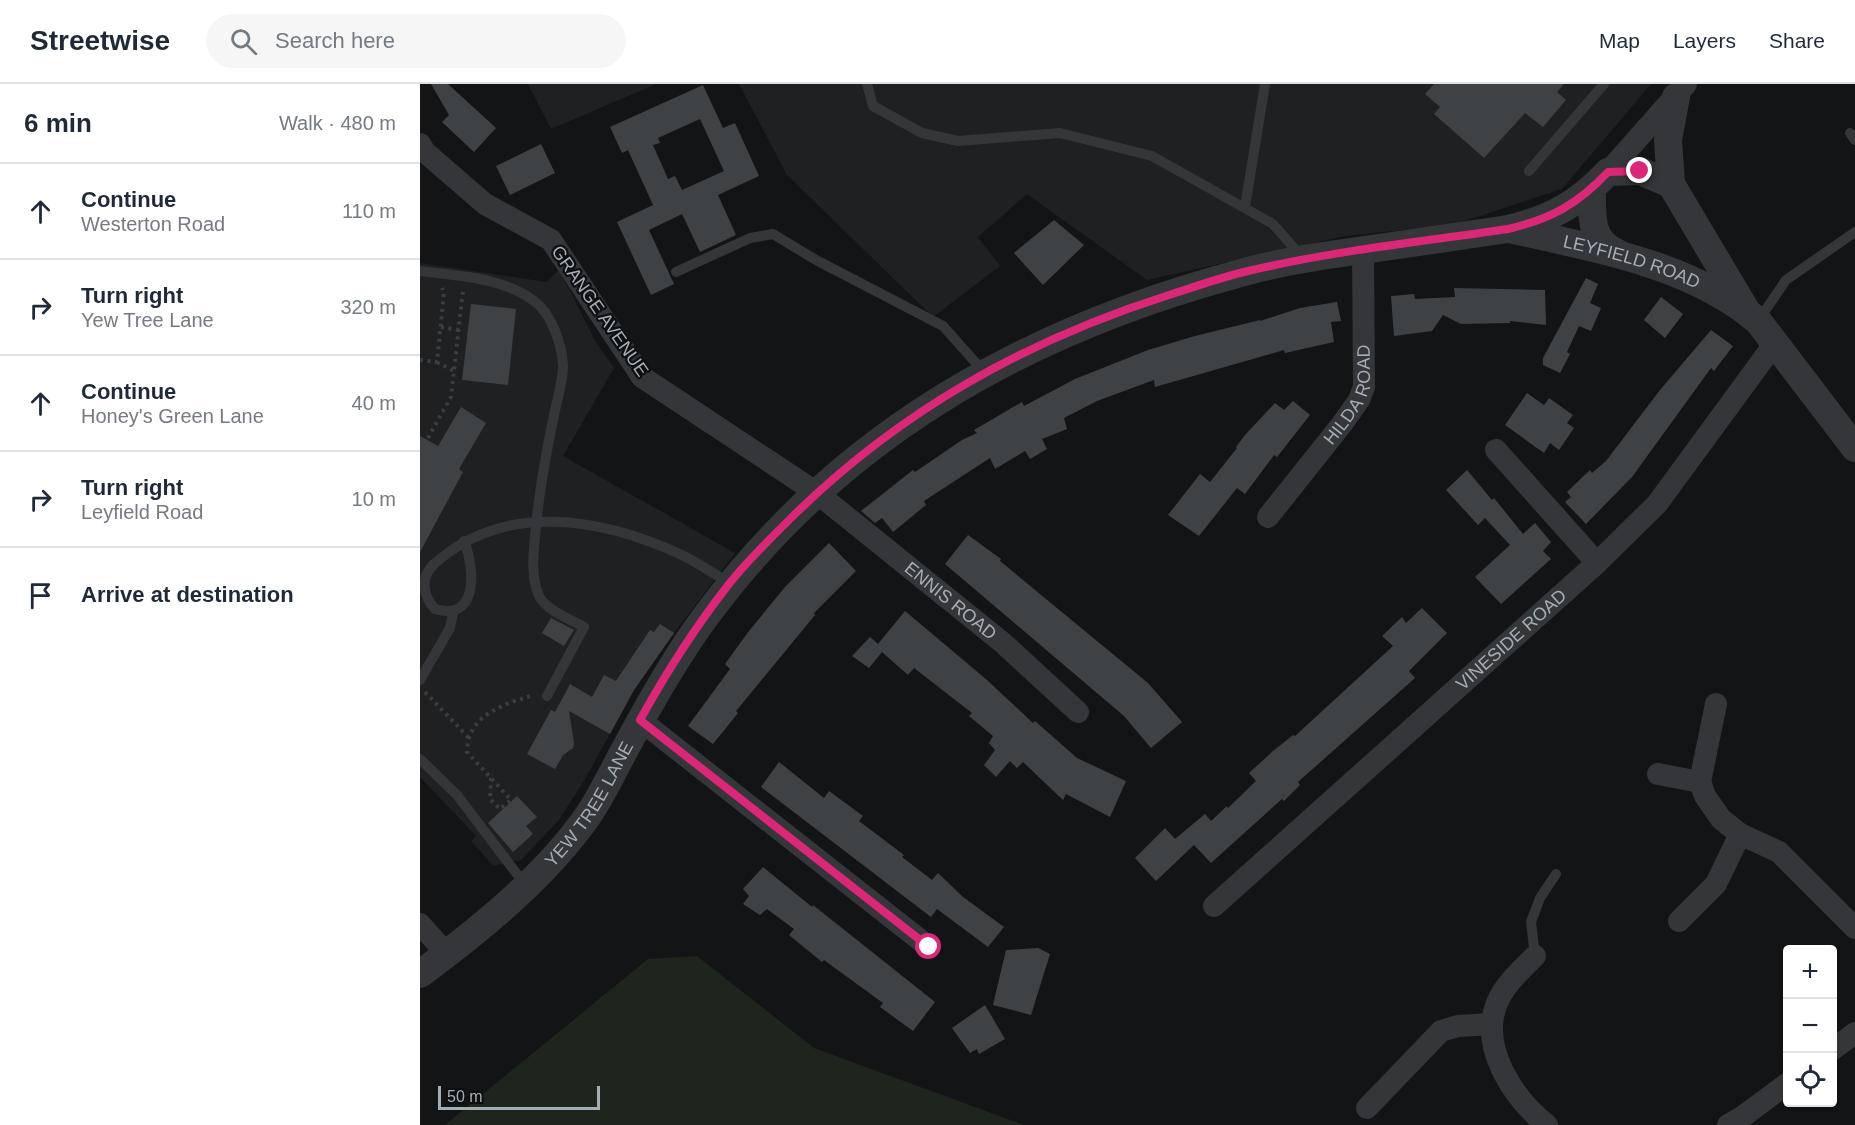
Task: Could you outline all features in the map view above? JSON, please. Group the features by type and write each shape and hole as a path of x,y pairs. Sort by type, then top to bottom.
{"street":[{"path":"1508,229 1531,224 1574,203 1600,180 1681,91"},
{"path":"1600,180 1640,171 1671,184 1668,140 1681,91"},
{"name":"GRANGE AVENUE","path":"420,144 425,152 485,204 551,240 642,377 817,492"},
{"path":"1600,180 1594,230 1604,246 1618,253"},
{"name":"LEYFIELD ROAD","path":"1671,184 1695,226 1760,326 1851,436"},
{"path":"1672,273 1686,267 1694,254 1695,226"},
{"name":"LEYFIELD ROAD","path":"1508,229 1618,253 1672,273 1708,288 1760,326"},
{"name":"YEW TREE LANE","path":"420,974 526,887 567,843 589,815 640,720 696,630 730,583 771,537 817,492 863,453 921,411 985,372 1053,338 1125,309 1241,273 1303,259 1508,229"},
{"name":"HILDA ROAD","path":"1268,517 1342,424 1359,400 1364,387 1363,250"},
{"name":"VINESIDE ROAD","path":"1214,906 1597,563 1657,504 1760,326"},
{"path":"1496,450 1597,563"},
{"name":"ENNIS ROAD","path":"817,492 1003,643 1078,712"},
{"path":"1716,704 1700,782 1713,810 1720,819 1740,834 1779,852 1855,928"},
{"path":"640,720 929,947"},
{"path":"1658,774 1700,782"},
{"path":"1679,921 1716,884 1740,834"},
{"path":"420,924 447,954"},
{"path":"1534,956 1503,991 1497,1003 1492,1024 1494,1051 1505,1075 1526,1106 1547,1125"},
{"path":"1367,1108 1442,1031 1458,1026 1492,1024"},
{"path":"1837,1047 1855,1033"},
{"path":"1728,1125 1783,1087"}],"lane":[{"path":"867,84 873,106 922,133 958,141 1059,133 1152,156 1273,224 1303,259"},
{"path":"1245,207 1265,84"},
{"path":"1529,171 1604,84"},
{"path":"1760,326 1786,280 1855,232"},
{"path":"676,272 750,238 773,234 816,260 943,326 985,372"},
{"path":"420,271 464,277 501,285 520,292 536,302 548,318 560,347 563,369 542,474 533,557 540,597 549,608 584,627 547,696"},
{"path":"464,541 471,566 467,603 453,612 435,609 424,593 423,582 430,568 449,550 464,541 486,531 536,521 556,520 612,529 683,556 730,583"},
{"path":"420,680 450,628 453,612"},
{"path":"420,759 457,795 526,887"},
{"path":"1534,956 1531,922 1540,898 1556,874"}],"path":[{"path":"428,438 451,398 464,277"},
{"path":"434,282 442,287 444,293 437,362"},
{"path":"441,327 459,330"},
{"path":"420,360 437,362 454,371"},
{"path":"420,687 468,737"},
{"path":"490,778 490,799 500,809 511,800 466,752 468,737 489,712 535,695 547,696"}],"shaded area":[{"path":"528,84 656,84 551,129"},
{"path":"739,84 1651,84 1562,189 1452,225 1345,236 1147,280 1027,194 978,237 1000,266 933,317 787,175"},
{"path":"420,263 547,282 558,270 594,339 614,368 563,456 735,553 634,690 585,779 559,820 521,860 493,866 471,841 476,836 420,777"},
{"path":"697,956 814,1048 1024,1125 445,1125 648,959"}],"building":[{"path":"431,84 448,84 496,128 474,152 442,122 449,115"},
{"path":"1434,84 1564,84 1557,92 1566,100 1543,127 1525,113 1484,158 1434,114 1440,107 1425,94"},
{"path":"703,85 723,128 735,123 759,176 718,195 736,235 700,252 682,214 649,230 674,284 651,295 617,222 653,205 628,150 622,153 610,127","holes":["700,119 724,171 682,190 675,176 668,179 653,145 660,143 658,138"]},
{"path":"541,144 555,173 510,195 496,166"},
{"path":"1054,220 1084,245 1043,285 1014,253"},
{"path":"1586,278 1598,284 1590,303 1601,308 1591,331 1579,326 1567,352 1570,354 1560,373 1543,365 1543,358"},
{"path":"1454,288 1545,290 1546,325 1510,321 1510,323 1461,324 1443,315 1432,331 1394,336 1391,296 1414,294 1415,299 1455,297"},
{"path":"1661,297 1683,314 1665,338 1644,320"},
{"path":"1337,302 1341,321 1331,322 1334,342 1285,353 1284,350 1155,387 1154,380 1097,401 1064,418 1067,429 1042,439 1047,449 1030,459 1025,451 995,469 990,458 924,501 926,505 893,532 882,518 875,523 861,511 913,470 915,472 962,440 977,433 974,430 1022,402 1024,406 1075,379 1148,350 1260,321 1300,308"},
{"path":"471,304 516,309 508,385 462,380"},
{"path":"1711,330 1733,346 1714,371 1711,368 1632,477 1586,524 1565,502 1571,497 1567,492 1590,470 1592,473 1606,461 1660,390"},
{"path":"1527,393 1544,405 1549,398 1573,415 1567,423 1574,428 1559,450 1550,443 1544,453 1505,425"},
{"path":"1293,401 1310,415 1277,457 1274,455 1245,494 1237,488 1199,536 1168,515 1200,474 1210,482 1245,435 1275,403 1284,410"},
{"path":"461,407 486,423 459,469 463,472 420,552 420,436 438,446"},
{"path":"1467,470 1492,500 1494,498 1523,534 1535,523 1551,542 1543,551 1551,559 1501,604 1475,577 1510,545 1485,518 1478,525 1446,490"},
{"path":"968,535 1001,559 1000,561 1148,683 1182,722 1151,748 1124,716 945,564"},
{"path":"829,543 856,571 814,613 815,615 736,711 738,713 713,744 688,726 730,669 725,664 749,631 785,587"},
{"path":"1422,608 1447,633 1409,671 1415,678 1298,782 1300,785 1284,801 1282,799 1211,863 1194,845 1156,881 1135,858 1165,828 1175,839 1205,814 1211,821 1227,806 1228,808 1256,781 1249,773 1273,751 1293,735 1295,736 1393,646 1382,636 1402,617 1406,623"},
{"path":"905,611 987,680 1033,723 1035,721 1077,758 1126,781 1110,817 1066,794 1063,800 1023,762 1017,768 1010,761 996,777 984,765 995,750 989,743 993,736 969,716 972,713 914,668 908,675 882,652 869,668 852,656 870,637 878,644"},
{"path":"551,618 574,630 564,646 542,633"},
{"path":"660,624 674,633 634,690 610,734 569,711 573,748 563,755 555,769 527,754 551,710 555,712 570,684 592,697 604,675 616,681 650,630 654,632"},
{"path":"779,762 824,798 829,791 863,816 859,821 904,855 902,857 932,880 938,873 963,897 1004,927 988,947 937,909 931,917 761,787"},
{"path":"517,796 537,817 526,826 533,834 513,852 488,823"},
{"path":"763,867 935,1002 913,1031 880,1007 883,1003 824,960 822,962 789,935 794,929 767,909 760,915 743,904 749,896 743,889"},
{"path":"1038,948 1050,954 1031,1015 993,1005 1006,950"},
{"path":"985,1005 1005,1039 979,1054 977,1049 970,1053 952,1028"}],"route":[{"path":"929,947 640,720 696,630 730,583 771,537 817,492 863,453 921,411 985,372 1053,338 1125,309 1241,273 1303,259 1531,224 1574,203 1608,172 1640,171"}]}
